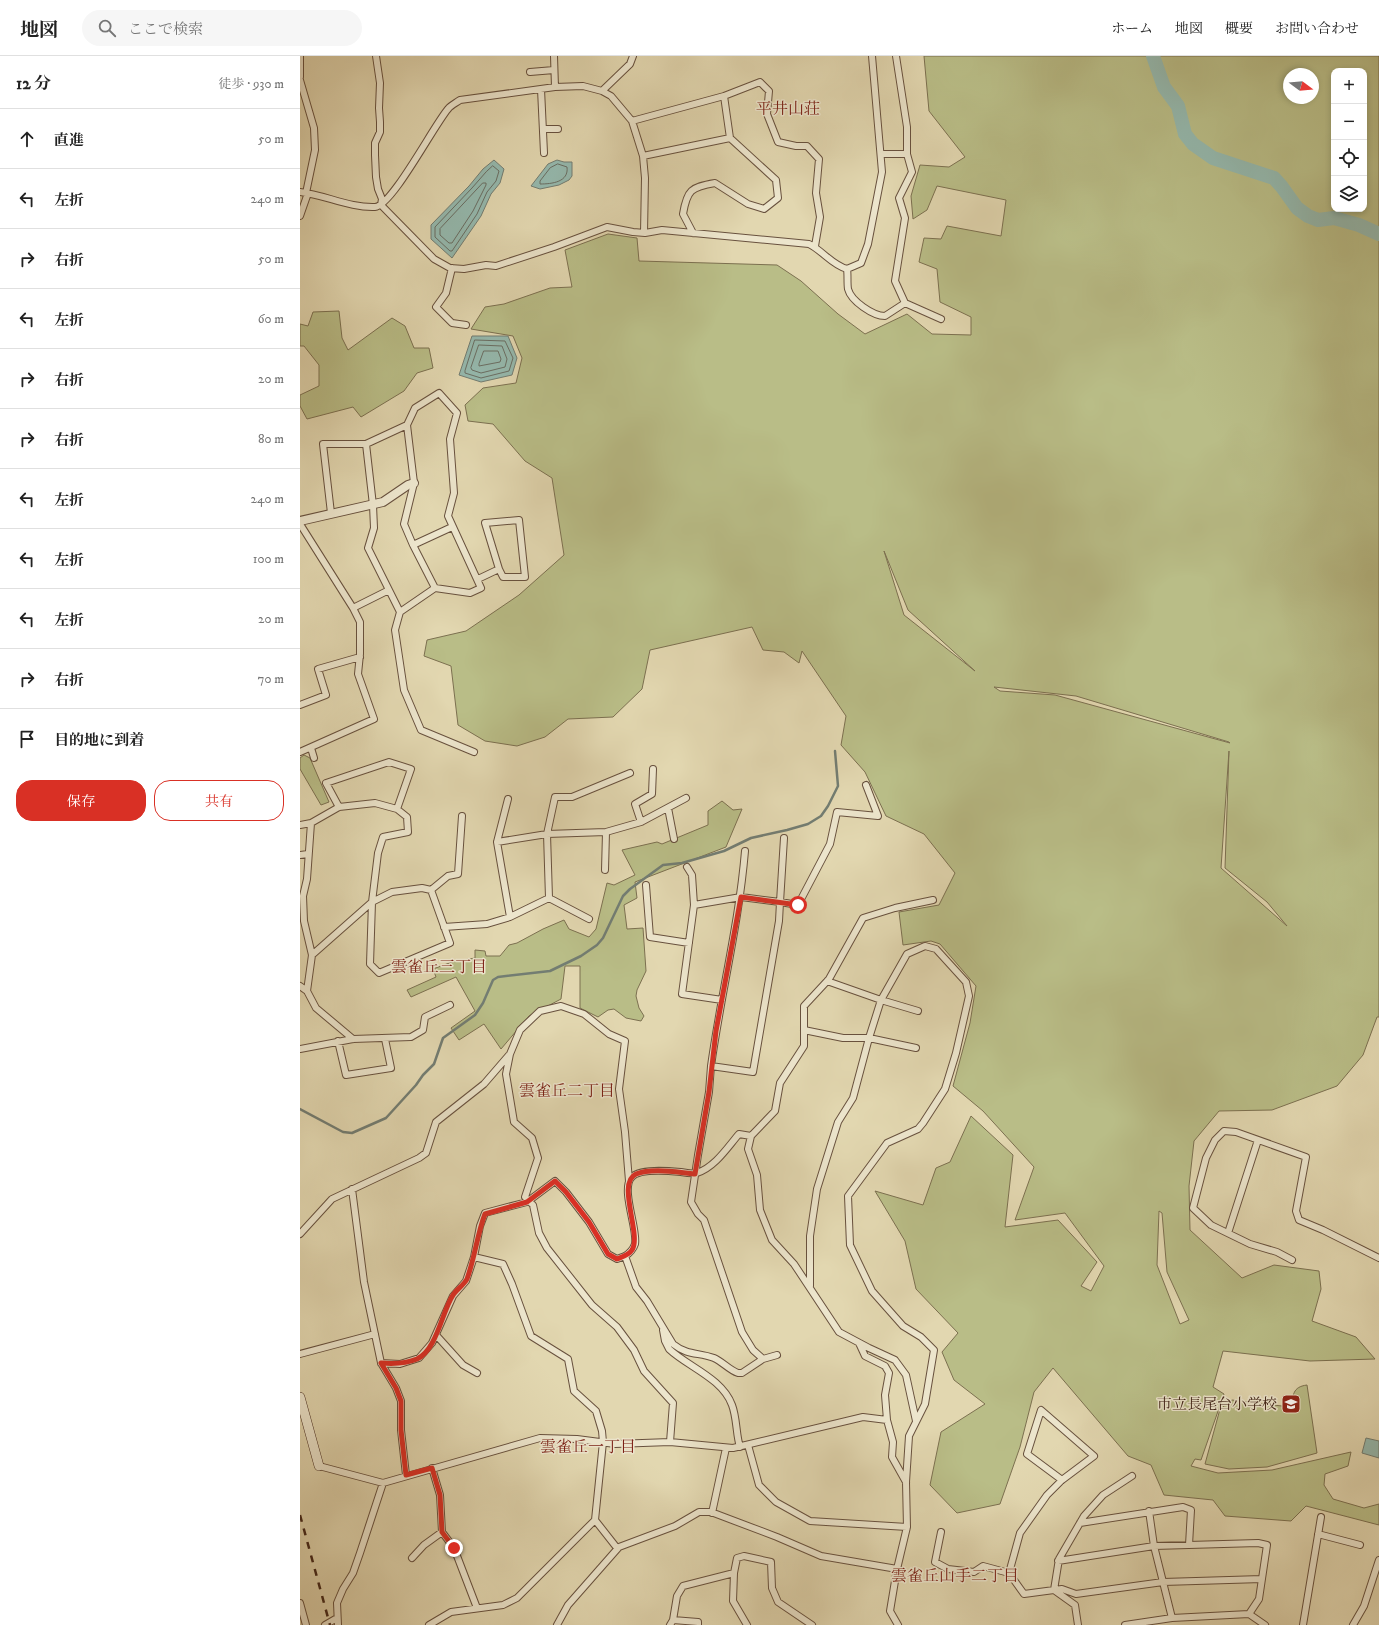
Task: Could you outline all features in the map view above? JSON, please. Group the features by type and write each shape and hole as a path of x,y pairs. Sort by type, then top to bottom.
{"main road":[{"path":"300,1398 319,1466"}],"street":[{"path":"300,56 300,77"},
{"path":"376,56 380,83 380,132 375,143 375,155 376,177 382,199 381,205"},
{"path":"554,56 555,87"},
{"path":"602,91 630,64 633,56"},
{"path":"381,205 434,259 440,264 452,268 464,269 486,265 496,266 547,250 607,228 644,233 662,230 809,244 815,246 833,262 847,269 861,263 868,244 882,172 872,56"},
{"path":"896,56 907,127 907,154 912,172 899,198 905,218 895,281 905,303 941,319"},
{"path":"530,72 554,70"},
{"path":"300,80 302,93 314,128 315,150 300,216"},
{"path":"632,121 724,96 760,82 769,91 767,114 778,142 796,146 807,146 819,159 816,193 820,217 815,246"},
{"path":"305,193 352,204 377,207 385,202 413,164 441,118 452,105 460,100 555,87 583,86 602,91 611,96 632,121 643,156 645,178 644,233"},
{"path":"541,89 544,153"},
{"path":"693,233 683,214 686,197 698,186 715,183 748,204 764,209 778,198 776,180 730,138 724,96"},
{"path":"543,129 558,129"},
{"path":"643,156 730,138"},
{"path":"881,154 907,154"},
{"path":"452,268 446,294 436,307 452,323 466,325"},
{"path":"847,269 848,288 851,296 874,314 886,316 905,303"},
{"path":"434,588 404,524 414,483 407,425 415,408 439,393 457,413 450,439 454,493 448,516 482,588 470,592 434,588 400,612 395,630 404,690 421,730 474,752"},
{"path":"331,513 323,444 366,444 407,425"},
{"path":"366,444 374,528 368,548 400,612"},
{"path":"300,521 383,502 408,485 414,483"},
{"path":"519,520 525,576 503,577 499,569 485,523 519,520"},
{"path":"300,524 353,608 360,622 360,658 358,674 374,719 300,752"},
{"path":"413,545 452,527"},
{"path":"478,579 499,569"},
{"path":"353,608 389,590"},
{"path":"300,704 326,695 318,668 360,658"},
{"path":"311,748 314,758"},
{"path":"339,807 324,781 389,762 411,769 397,809"},
{"path":"641,822 635,804 652,794 653,769"},
{"path":"549,898 547,834 555,797 572,797 630,773"},
{"path":"694,905 741,897 798,905 830,844 837,812 878,816 866,785"},
{"path":"497,842 547,834 606,832 641,822 686,798"},
{"path":"508,799 497,842 510,917"},
{"path":"300,825 311,822 339,807 375,803 397,809 407,817 408,832 383,837 378,852 372,902 370,964 379,973 450,943 431,890"},
{"path":"668,808 674,839"},
{"path":"431,890 448,876 458,874 462,816"},
{"path":"307,991 312,956 304,921 303,896 307,880 311,822"},
{"path":"605,870 606,832"},
{"path":"711,1066 753,1072 778,928 784,838"},
{"path":"745,851 741,897 711,1066 709,1092 691,1202 698,1214 704,1220 742,1332 753,1350 762,1360"},
{"path":"300,856 308,854"},
{"path":"687,867 692,875 694,905 682,994 722,1000"},
{"path":"646,885 650,937 689,943"},
{"path":"312,956 372,902 392,892 422,888 431,890"},
{"path":"444,927 487,924 510,917 549,898"},
{"path":"549,898 589,919"},
{"path":"916,1421 906,1375 895,1360 839,1332 810,1286 794,1264 772,1240 760,1210 757,1174 748,1149 751,1136 775,1111 780,1083 804,1046 804,1006 827,981 863,918 895,908 933,900"},
{"path":"810,1286 810,1236 817,1189 838,1122 853,1098 881,1000 907,954 925,946 936,949 966,982 969,996 956,1053 945,1089 918,1129 887,1143 848,1196 850,1245 872,1291 903,1326 921,1337 934,1350 925,1404 909,1436 906,1482 907,1527 897,1569 890,1611 898,1625"},
{"path":"827,981 918,1011"},
{"path":"300,986 307,991 316,1008 353,1039"},
{"path":"300,1049 353,1039 411,1037 423,1030 425,1017 450,1005"},
{"path":"381,1363 400,1364 419,1358 432,1343 453,1296 466,1281 474,1257 480,1226 485,1214 529,1201 555,1181 566,1192 589,1222 608,1254 617,1259 632,1251 635,1243 630,1211 625,1132 620,1089 625,1041 609,1034 584,1014 561,1006 540,1011 520,1030 510,1054 506,1074 514,1122 532,1138 538,1158 525,1197 529,1201 534,1205 539,1232 547,1248 592,1305 617,1327 634,1350 644,1371 673,1403 670,1442"},
{"path":"804,1030 843,1038 869,1038 916,1048"},
{"path":"338,1041 346,1075 391,1068 385,1039"},
{"path":"300,1234 332,1200 352,1189 419,1158 426,1153 436,1122 484,1084 510,1054"},
{"path":"1292,1260 1277,1252 1250,1244 1211,1225 1193,1208 1206,1158 1215,1140 1224,1131 1236,1132 1306,1157 1296,1211 1299,1220 1323,1230 1379,1258"},
{"path":"629,1181 637,1173 651,1172 695,1174 709,1167 739,1134 751,1136"},
{"path":"1228,1233 1258,1140"},
{"path":"352,1189 364,1282 381,1363 396,1388 401,1401 401,1430 406,1475"},
{"path":"625,1256 636,1287 647,1301 673,1344 680,1349 692,1354 702,1354 714,1358 738,1373 742,1373 762,1360 777,1355"},
{"path":"429,1625 451,1612 503,1605 517,1598 595,1520 603,1442 602,1431 596,1411 574,1391 568,1359 532,1336 512,1284 502,1264 474,1257"},
{"path":"663,1328 668,1349 718,1385 726,1394 736,1419 740,1447"},
{"path":"300,1354 375,1334"},
{"path":"436,1335 463,1365 476,1373"},
{"path":"859,1343 865,1356 885,1366 889,1373 885,1395 887,1420 893,1442 892,1457 906,1482"},
{"path":"1009,1573 1020,1533 1047,1495 1062,1480 1094,1456 1041,1410 1028,1454 1062,1480"},
{"path":"319,1466 383,1483 406,1475 540,1438 577,1439 615,1444 670,1442 726,1448 740,1447 863,1417 887,1420"},
{"path":"748,1445 759,1485 776,1502 810,1521 907,1527"},
{"path":"712,1513 726,1448"},
{"path":"432,1468 440,1495 442,1532 454,1548 477,1608"},
{"path":"1054,1590 1058,1561 1080,1523 1103,1495 1132,1476"},
{"path":"338,1625 337,1603 353,1573 383,1483"},
{"path":"1080,1523 1149,1511 1183,1507 1191,1510 1189,1545"},
{"path":"1149,1511 1154,1546 1172,1618"},
{"path":"557,1625 568,1605 617,1548 676,1526 699,1512 712,1513 778,1537 821,1556 897,1569"},
{"path":"1303,1625 1321,1517"},
{"path":"595,1520 617,1548"},
{"path":"412,1558 424,1545 442,1532"},
{"path":"941,1532 935,1562 948,1569 974,1572 983,1566 1009,1573 1024,1594 1062,1589 1076,1594 1163,1582 1262,1579"},
{"path":"1318,1534 1360,1545"},
{"path":"1058,1561 1154,1546 1258,1543 1267,1545 1259,1599 1249,1614"},
{"path":"746,1625 733,1601 734,1574 737,1558 744,1556 770,1562 772,1588 778,1602 812,1625"},
{"path":"1353,1625 1364,1606 1379,1560"},
{"path":"698,1625 698,1622 672,1623 677,1596 683,1586 734,1574"},
{"path":"1054,1590 1075,1605 1078,1625"},
{"path":"300,1603 306,1625"},
{"path":"1125,1625 1149,1623 1172,1618 1249,1614 1265,1625"},
{"path":"325,1625 337,1618"}],"green space":[{"path":"924,56 1379,56 1379,1017 1377,1017 1363,1055 1337,1086 1272,1110 1219,1111 1194,1141 1189,1186 1190,1230 1242,1278 1274,1265 1319,1271 1321,1289 1312,1321 1356,1337 1375,1359 1310,1361 1223,1351 1213,1387 1224,1394 1201,1460 1195,1459 1191,1466 1218,1473 1272,1470 1351,1452 1348,1466 1325,1474 1324,1485 1333,1499 1364,1508 1379,1504 1379,1525 1306,1506 1291,1521 1225,1516 1213,1500 1164,1495 1151,1465 1128,1456 1053,1368 1034,1392 1020,1447 1000,1504 957,1513 930,1485 941,1432 985,1404 954,1380 942,1352 958,1333 916,1289 905,1241 875,1191 923,1205 936,1168 950,1162 971,1116 1013,1155 1005,1227 1058,1220 1097,1262 1081,1286 1091,1291 1104,1266 1065,1213 1015,1220 1034,1167 983,1111 953,1086 970,1023 976,986 940,944 931,941 903,945 899,912 939,905 955,873 924,834 886,816 865,772 841,745 846,716 802,651 799,663 784,652 763,650 752,627 650,650 642,689 613,717 568,719 545,737 517,746 485,741 458,725 451,666 424,656 427,640 466,631 519,595 564,555 552,478 525,461 493,424 468,421 465,405 483,388 516,383 522,358 513,336 471,329 485,307 504,304 550,288 572,287 565,250 608,234 637,238 639,261 777,265 801,281 838,314 865,334 907,314 932,334 971,335 971,317 940,302 937,269 919,262 924,238 941,239 947,226 1001,236 1006,200 937,186 927,210 913,219 911,196 920,165 949,167 965,157 929,111","holes":["884,551 908,610 975,671 904,615","994,687 1076,696 1230,743 1055,695 1000,691","1229,751 1225,868 1267,902 1287,926 1221,868","1159,1211 1162,1213 1167,1272 1189,1320 1180,1324 1157,1265"]},
{"path":"339,311 342,338 348,350 392,318 405,326 414,348 429,348 433,368 417,373 404,391 361,417 353,407 307,419 300,406 300,395 319,386 319,365 304,346 300,346 300,324 308,326 313,312"},
{"path":"304,755 310,758 329,802 321,805 300,769 300,758"},
{"path":"722,801 733,810 742,809 726,847 635,882 637,898 624,905 627,929 643,928 646,971 637,990 636,996 639,1008 644,1016 641,1021 626,1018 614,1009 608,1010 598,1017 580,1008 580,966 565,966 561,999 529,1016 501,1049 484,1024 459,1040 451,1028 475,1011 456,977 411,997 407,990 436,977 433,969 452,962 475,958 475,950 485,951 486,956 500,956 509,945 517,943 564,920 569,929 589,937 596,929 607,883 614,885 635,875 622,850 657,842 662,844 708,825 708,811"},
{"path":"1307,1385 1317,1453 1267,1467 1229,1469 1205,1464 1220,1409 1232,1400 1290,1407 1294,1392 1302,1386"}],"water":[{"path":"494,160 504,169 500,183 491,194 481,216 452,258 431,239 431,225 469,186 483,169"},
{"path":"557,160 572,162 572,176 569,180 559,185 540,189 531,186 548,164"},
{"path":"472,336 508,336 517,358 512,375 481,382 459,375"},
{"path":"1366,1438 1379,1441 1379,1458 1362,1453"}],"waterway":[{"path":"1153,56 1164,87 1178,106 1185,134 1193,144 1213,158 1274,178 1297,208 1308,216 1318,220 1334,218 1359,225 1379,234"},
{"path":"300,1109 343,1132 352,1133 386,1118 434,1064 443,1038 475,1015 483,1003 493,980 498,977 550,971 581,956 597,945 603,938 623,896 630,889 663,865 682,863 724,851 751,838 808,824 821,816 838,786 835,751"}],"railway":[{"path":"300,1515 330,1625"}],"place":[{"name":"市立長尾台小学校","path":"1291,1404"}],"district":[{"name":"平井山荘","path":"788,109"},
{"name":"雲雀丘三丁目","path":"439,967"},
{"name":"雲雀丘二丁目","path":"567,1091"},
{"name":"雲雀丘一丁目","path":"588,1447"},
{"name":"雲雀丘山手二丁目","path":"955,1576"}],"route":[{"path":"454,1548 442,1532 440,1495 432,1468 406,1475 401,1430 401,1401 396,1388 381,1363 400,1364 419,1358 432,1343 453,1296 466,1281 474,1257 480,1226 485,1214 527,1202 555,1181 566,1192 589,1222 608,1254 617,1259 632,1251 635,1243 630,1211 629,1181 632,1177 637,1173 651,1172 695,1174 709,1092 716,1031 741,897 798,905"}]}
